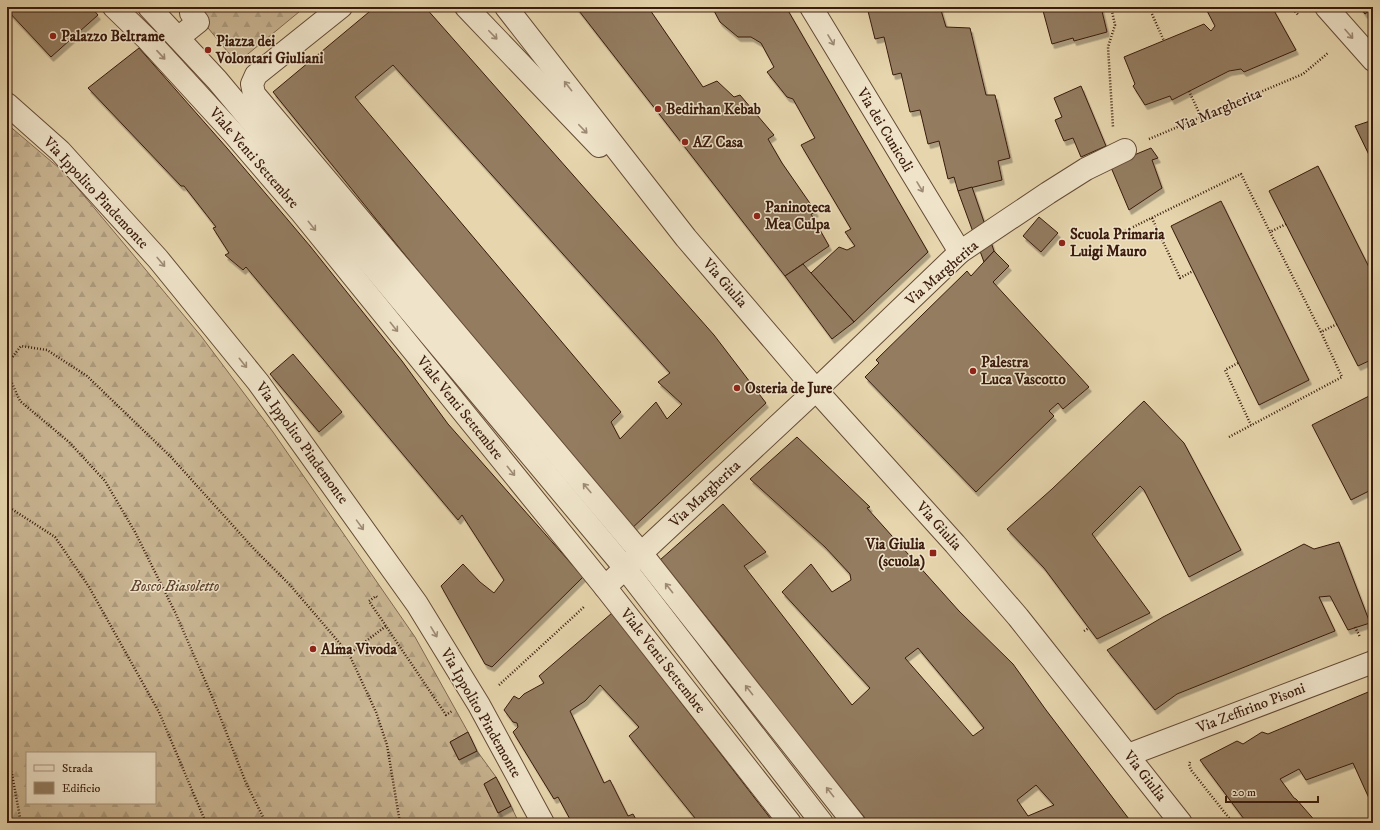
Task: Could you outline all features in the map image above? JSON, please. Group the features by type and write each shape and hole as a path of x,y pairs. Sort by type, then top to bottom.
{"street":[{"name":"Viale Venti Settembre","path":"114,7 147,39 234,134 301,212 605,587 790,823"},
{"name":"Viale Venti Settembre","path":"149,7 217,80 625,568 822,823"},
{"path":"341,7 256,75 252,84 254,94 641,553 854,823"},
{"name":"Via Giulia","path":"466,7 686,238"},
{"name":"Via Giulia","path":"506,7 686,238 816,390 949,538 1013,612 1181,823"},
{"name":"Via dei Cunicoli","path":"811,7 960,252"},
{"path":"1326,7 1373,60"},
{"path":"178,38 198,22 191,13"},
{"name":"Via Ippolito Pindemonte","path":"7,104 60,151 148,248 258,382 417,604 473,695 543,823"},
{"name":"Via Margherita","path":"605,587 816,390 960,252 1086,169 1120,152"},
{"name":"Via Zeffirino Pisoni","path":"1128,755 1373,662"}],"path":[{"path":"1111,7 1116,25 1108,47 1120,152"},
{"path":"1297,7 1294,10 1303,21"},
{"path":"1152,14 1164,41"},
{"name":"Via Margherita","path":"1120,152 1303,74 1329,54 1325,48"},
{"path":"1189,91 1201,117"},
{"path":"1126,231 1242,174 1321,332 1342,378 1229,437"},
{"path":"1152,218 1180,278 1193,271"},
{"path":"1270,232 1286,224"},
{"path":"1321,332 1337,324"},
{"path":"7,364 21,346 47,350 87,376 171,457 254,550 290,585 349,654 376,712 387,744 400,823"},
{"path":"1238,363 1225,370 1251,425"},
{"path":"7,372 20,400 69,442 105,481 135,532 175,612 214,701 246,783 266,823"},
{"path":"7,506 55,537 89,587 159,712 206,823"},
{"path":"379,601 376,596 369,601 446,715 473,695"},
{"path":"496,688 588,603"},
{"path":"349,654 386,626"},
{"path":"1084,632 1089,628"},
{"path":"1356,628 1359,638 1366,635"},
{"path":"1192,759 1188,764 1191,770 1233,823"},
{"path":"7,760 12,774 21,823"}],"green space":[{"path":"182,7 305,7 237,63 194,11"},
{"name":"Bosco Biasoletto","path":"7,124 65,173 201,336 273,432 415,637 468,732 450,742 459,760 477,751 496,777 484,784 498,813 511,806 519,823 7,823"}],"building":[{"name":"Palazzo Beltrame","path":"7,7 91,7 98,15 51,57 8,11 7,12"},
{"path":"375,7 425,7 714,335 766,403 629,531 273,92","holes":["393,65 670,373 658,382 682,404 667,419 656,402 620,439 611,422 621,412 355,97"]},
{"path":"576,7 648,7 703,87 717,81 734,97 740,95 774,135 768,139 782,163 816,212 811,214 829,246 785,276"},
{"path":"712,7 786,7 928,252 854,322 811,273 839,247 847,250 855,246 845,232 851,229 801,145 815,138 793,99 787,97 767,72 774,67 761,43 751,37 738,37 720,22"},
{"path":"867,7 940,7 946,27 970,28 986,95 995,95 1010,158 998,161 1002,180 958,191 954,177 948,179 939,141 928,144 920,110 910,112 901,73 893,75 884,37 875,39"},
{"path":"1042,7 1101,7 1107,32 1074,41 1073,38 1052,44"},
{"path":"1205,7 1272,7 1296,50 1244,72 1241,69 1229,71 1172,100 1170,96 1145,105 1133,86 1135,84 1124,57 1204,24 1211,31 1215,26"},
{"path":"1360,7 1373,7 1373,8 1365,14"},
{"path":"139,48 227,148 310,246 402,361 448,424 583,577 492,667 485,664 441,586 463,564 480,582 494,593 504,580 462,515 458,520 246,267 243,270 225,255 229,253 213,228 216,227 184,186 181,186 88,88"},
{"path":"1081,86 1106,146 1081,157 1073,138 1064,141 1055,120 1062,117 1054,98"},
{"path":"1373,120 1373,163 1355,126"},
{"path":"1151,148 1158,158 1152,160 1162,188 1129,210 1110,165"},
{"path":"1318,166 1373,275 1373,359 1358,366 1269,191"},
{"path":"972,187 994,251 984,262 958,191"},
{"path":"1221,201 1309,380 1259,405 1171,226"},
{"path":"1039,217 1058,233 1041,252 1023,236"},
{"name":"Palestra Luca Vascotto","path":"994,251 1009,266 993,282 1089,387 1063,409 1058,403 1049,411 1054,416 976,492 865,377 879,363 876,360 967,271 971,276"},
{"path":"803,264 854,322 832,339 785,276"},
{"path":"293,354 342,412 319,432 270,374"},
{"path":"1373,394 1373,489 1351,500 1312,425"},
{"path":"1144,401 1184,443 1241,550 1189,577 1144,490 1140,486 1092,534 1150,613 1097,639 1044,568 1007,529 1052,489"},
{"path":"797,437 870,507 867,508 959,611 1013,664 1132,823 869,823 825,769 807,751 725,640 660,560 723,504 766,552 744,566 852,705 870,688 782,592 811,564 832,592 851,580 850,574 825,547 750,479","holes":["918,648 984,728 973,736 905,658","1036,785 1054,805 1028,816 1017,800"]},
{"path":"1339,542 1370,623 1348,630 1330,596 1319,597 1335,631 1177,694 1155,710 1107,650 1163,617 1304,544 1314,549"},
{"path":"612,613 774,823 699,823 629,736 639,727 600,685 585,701 570,711 604,783 610,780 628,816 633,814 638,823 572,823 558,797 554,799 513,732 518,727 517,723 513,722 504,710 514,696 519,699 524,694 544,683 539,676"},
{"path":"1373,690 1373,807 1353,763 1306,780 1299,769 1280,779 1294,798 1317,823 1247,823 1200,760 1237,741 1243,744 1262,732 1268,734"},
{"path":"468,732 477,751 459,760 450,742"},
{"path":"496,777 511,806 498,813 484,784"}],"place":[{"name":"Palazzo Beltrame","path":"53,36"},
{"name":"Piazza dei Volontari Giuliani","path":"208,50"},
{"name":"Bedirhan Kebab","path":"658,109"},
{"name":"AZ Casa","path":"685,142"},
{"name":"Paninoteca Mea Culpa","path":"757,216"},
{"name":"Scuola Primaria Luigi Mauro","path":"1062,243"},
{"name":"Palestra Luca Vascotto","path":"973,371"},
{"name":"Osteria de Jure","path":"737,388"},
{"name":"Via Giulia (scuola)","path":"933,553"},
{"name":"Alma Vivoda","path":"313,649"}]}
